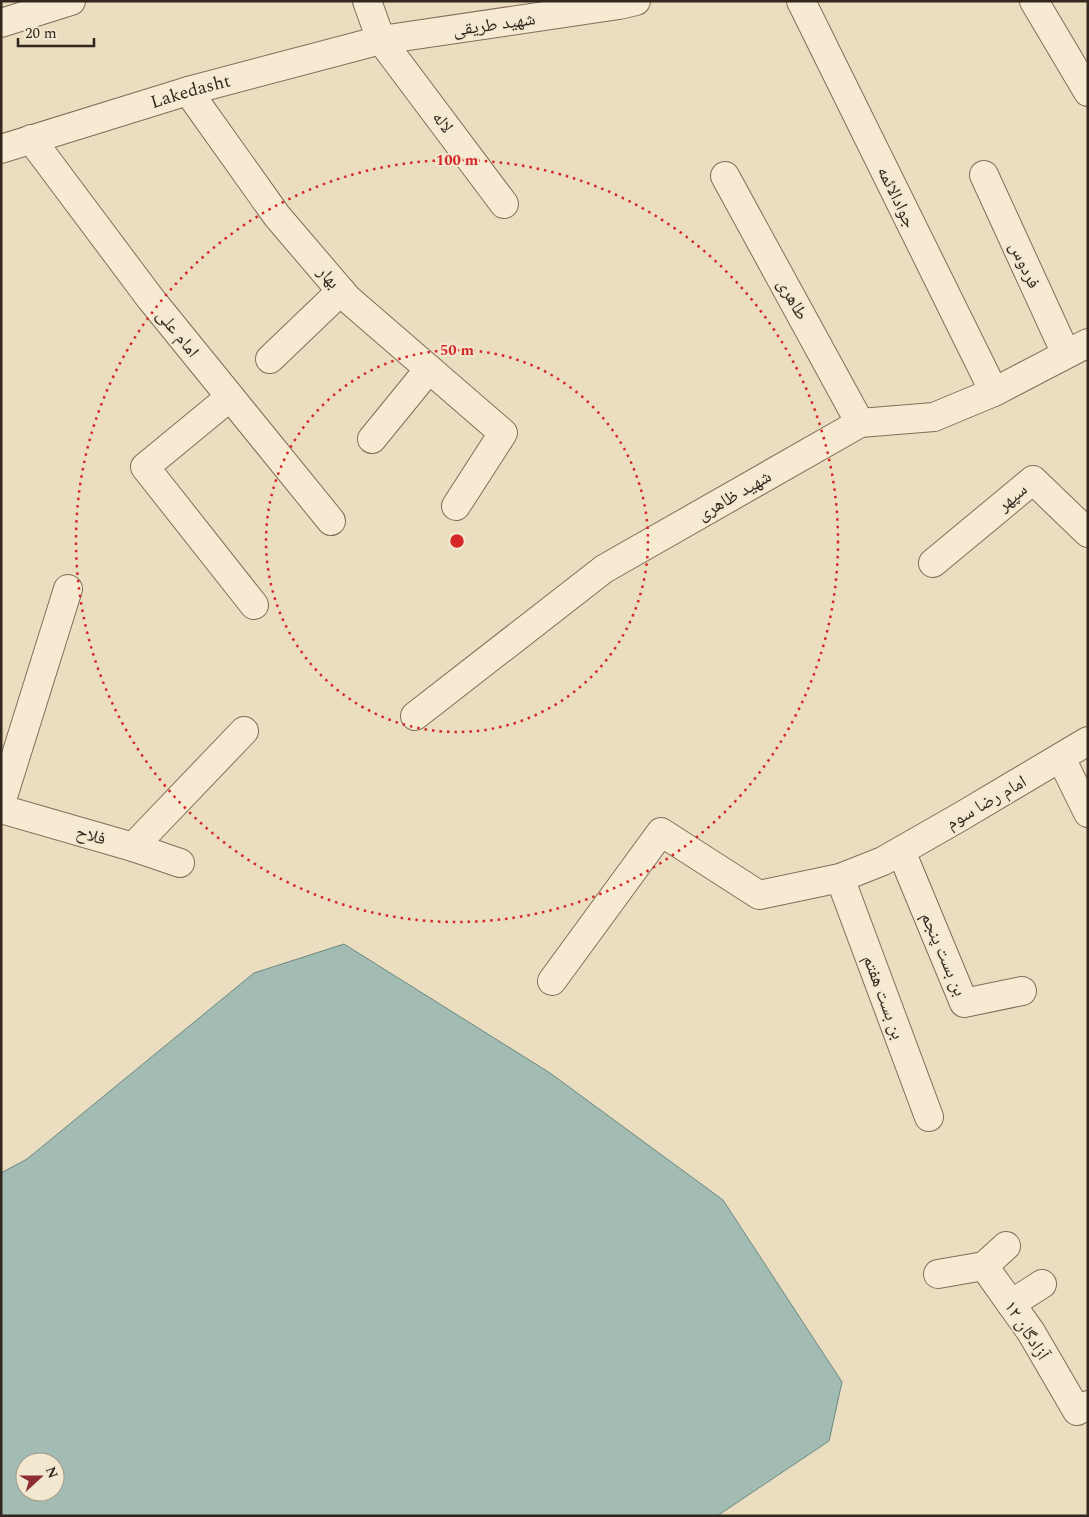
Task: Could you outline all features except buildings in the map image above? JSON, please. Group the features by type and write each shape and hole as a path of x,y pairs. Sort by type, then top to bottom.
{"street":[{"path":"1,23 71,1"},
{"name":"لاله","path":"367,1 381,40 504,204"},
{"name":"شهید طریقی","path":"381,40 619,6 636,1"},
{"name":"جوادالائمه","path":"800,1 994,392"},
{"path":"1034,1 1088,92"},
{"name":"Lakedasht","path":"1,149 188,91 381,40"},
{"name":"بهار","path":"188,91 276,216 341,291 503,433 456,506"},
{"name":"امام علی","path":"31,139 150,298 331,521"},
{"name":"فردوس","path":"984,175 1077,348"},
{"name":"طاهری","path":"725,176 860,423"},
{"path":"270,359 341,291"},
{"name":"شهید ظاهری","path":"414,716 604,569 860,423 934,417 994,392 1077,348"},
{"path":"372,439 429,369"},
{"path":"230,397 145,467 254,605"},
{"name":"سپهر","path":"933,563 1033,480 1088,533"},
{"path":"1,803 68,589"},
{"path":"133,847 244,731"},
{"name":"امام رضا سوم","path":"552,981 661,832 759,895 840,878 892,856 1088,742"},
{"path":"1061,758 1088,813"},
{"name":"فلاح","path":"1,809 133,847 180,863"},
{"name":"بن بست پنجم","path":"892,856 964,1003 1022,991"},
{"name":"بن بست هفتم","path":"840,878 929,1117"},
{"path":"938,1274 984,1266 1006,1246"},
{"name":"آزادگان ۱۲","path":"984,1266 1030,1332 1077,1411 1088,1405"},
{"path":"1011,1304 1042,1284"}],"water":[{"path":"344,944 550,1073 723,1200 842,1382 829,1441 717,1516 1,1516 1,1173 27,1159 254,973"}]}
